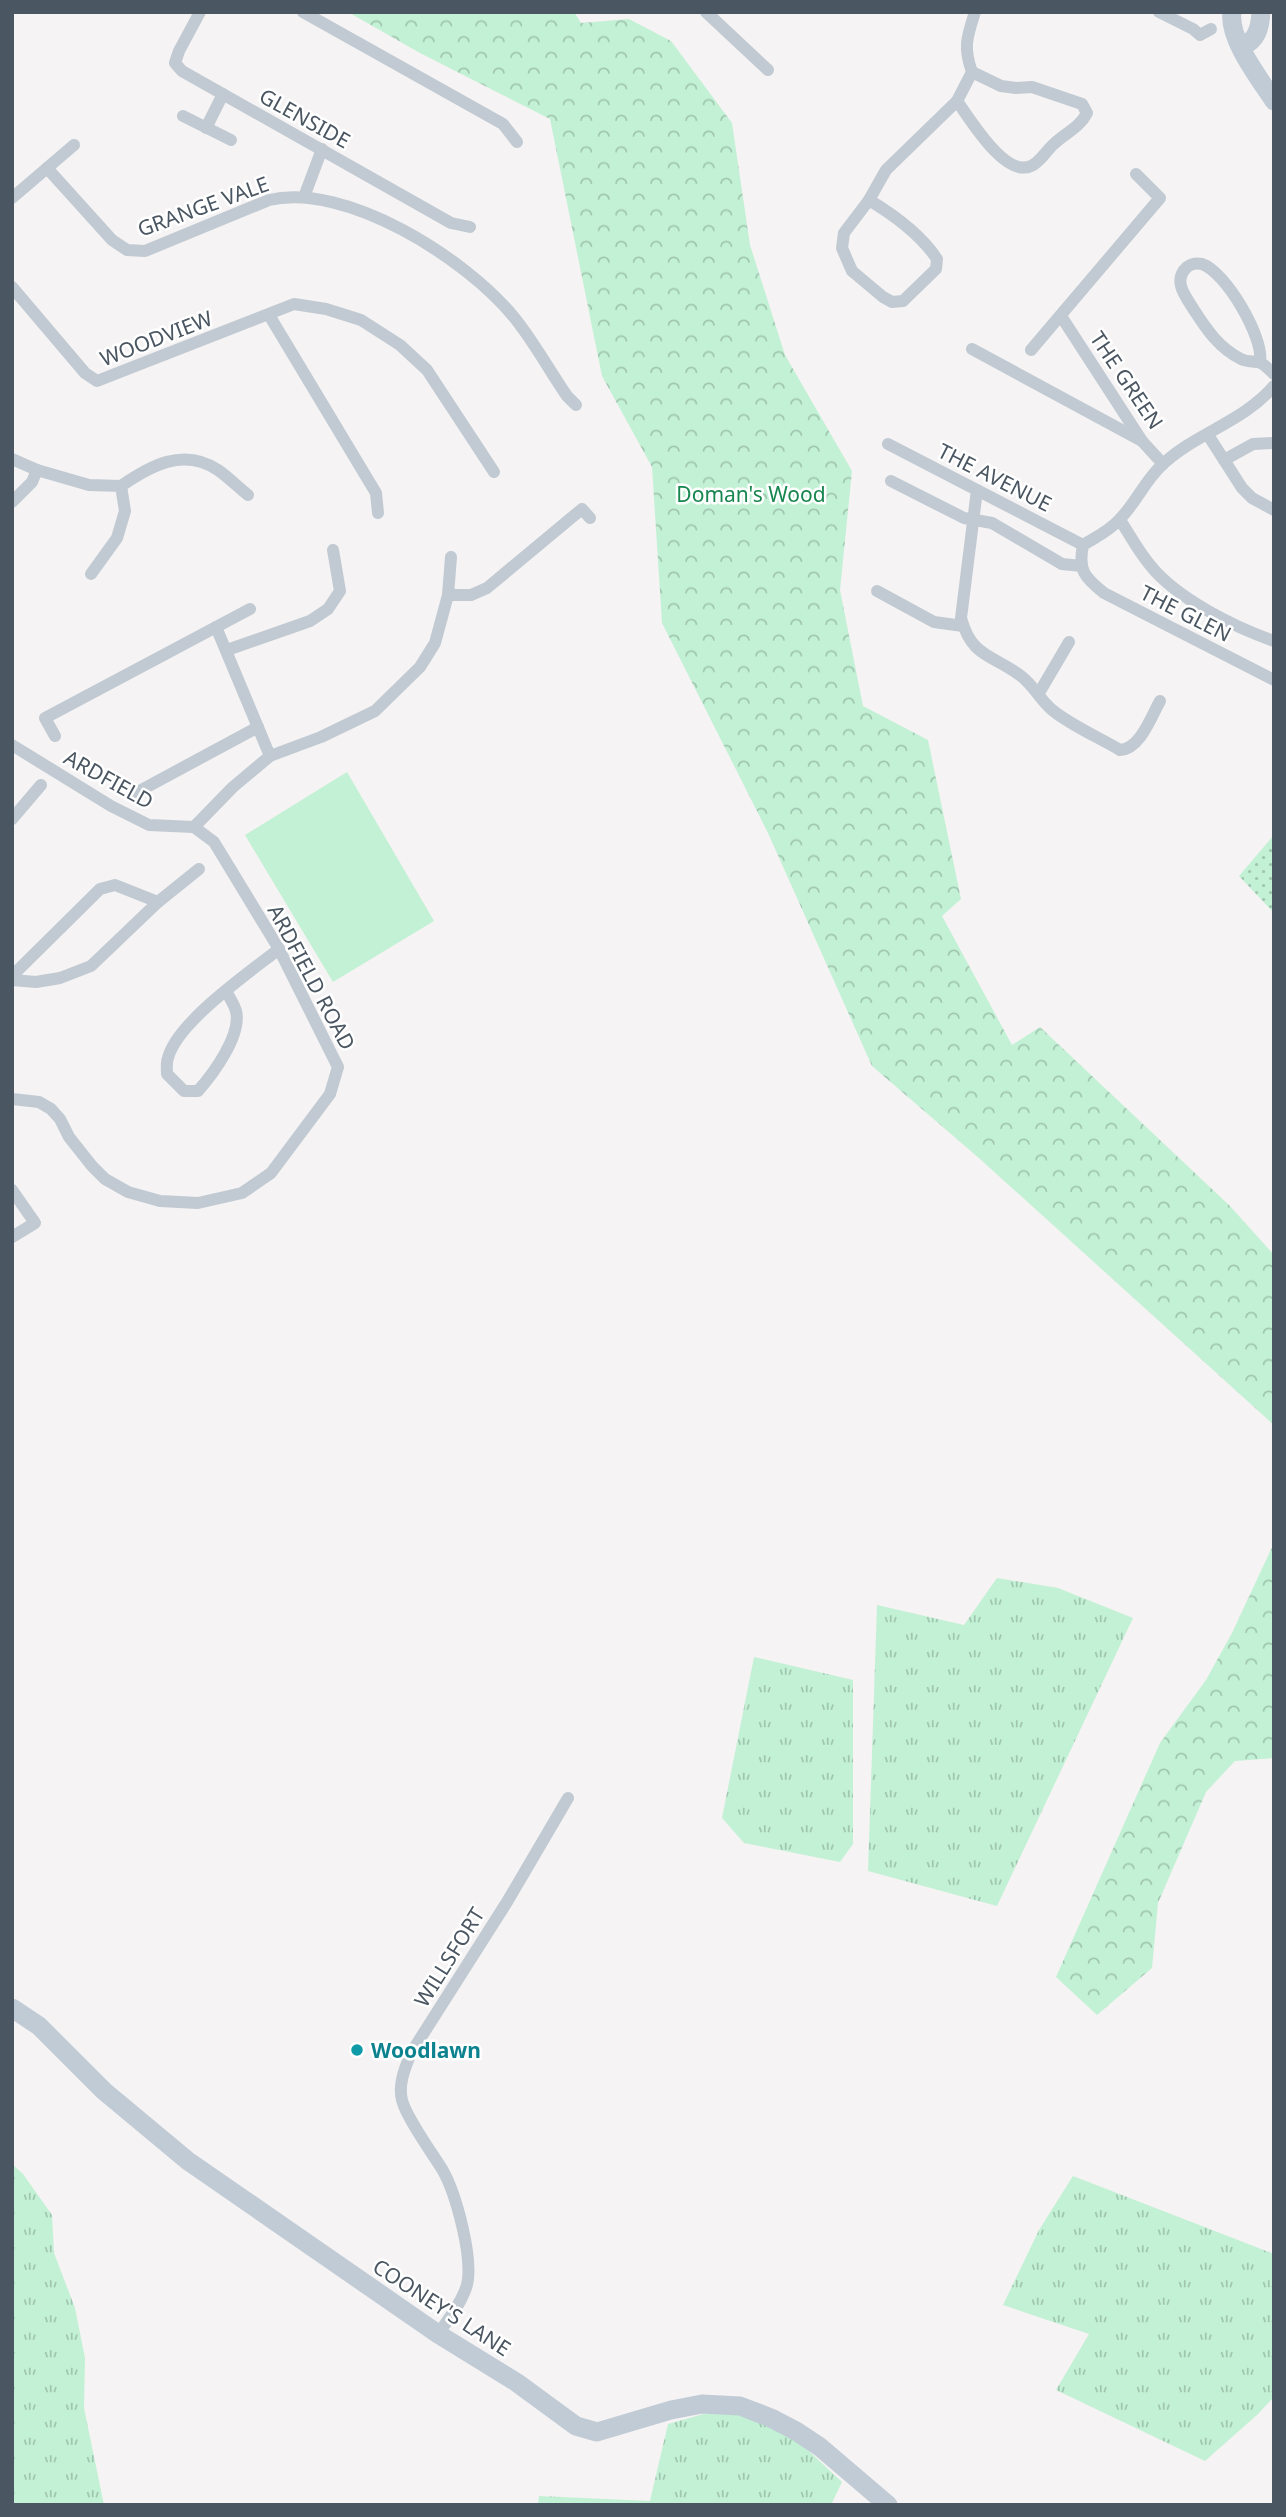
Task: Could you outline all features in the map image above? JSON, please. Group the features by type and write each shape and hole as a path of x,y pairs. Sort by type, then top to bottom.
{"street":[{"name":"GLENSIDE","path":"200,12 175,63 183,71 451,223 470,227"},
{"path":"303,12 503,124 517,142"},
{"path":"706,12 768,70"},
{"path":"957,101 1008,164 1022,167 1031,167 1054,143 1084,120 1087,113 1082,104 1032,87 1001,86 972,72 966,55 966,38 975,12"},
{"path":"1159,12 1200,35 1211,29"},
{"path":"1232,12 1234,32 1241,47 1274,101"},
{"path":"1241,47 1252,41 1258,32 1261,12"},
{"path":"869,200 883,208 928,246 937,259 936,269 903,301 892,302 883,297 852,271 842,248 844,233 869,200 886,170 957,101 972,72"},
{"path":"206,128 223,94"},
{"path":"183,116 231,140"},
{"path":"12,198 74,145"},
{"path":"304,197 322,149"},
{"name":"GRANGE VALE","path":"47,168 113,240 127,250 145,251 269,201 288,196 340,204 376,216 447,257 490,292 514,316 567,396 576,405"},
{"path":"1031,350 1160,198 1136,174"},
{"path":"1260,361 1260,345 1232,291 1210,269 1200,264 1192,264 1186,268 1181,275 1181,289 1217,344 1242,359 1260,361 1274,374"},
{"name":"WOODVIEW","path":"12,287 86,373 97,381 270,315"},
{"path":"378,513 376,493 270,315 294,304 326,309 360,320 400,345 428,370 494,472"},
{"name":"THE GREEN","path":"1061,316 1142,440 1163,464"},
{"path":"972,349 1142,440"},
{"path":"1083,571 1080,560 1083,545 1120,520 1150,476 1185,446 1208,435 1248,409 1274,386"},
{"path":"1208,435 1242,488 1252,498 1274,510"},
{"path":"1224,460 1253,444 1274,443"},
{"name":"THE AVENUE","path":"888,444 1083,545"},
{"path":"12,458 37,470 89,485 121,486 160,463 178,459 217,469 248,495"},
{"path":"12,502 32,482 37,470"},
{"path":"891,481 964,518 992,523 1062,565 1083,571"},
{"path":"91,573 117,538 125,511 121,486"},
{"path":"977,490 961,618 965,634 977,650 1022,676 1051,709 1120,750 1128,750 1135,744 1160,701"},
{"path":"449,595 471,595 487,588 582,509 590,518"},
{"path":"1120,520 1150,565 1172,588 1199,606 1274,641"},
{"path":"228,650 310,621 328,609 340,591 333,550"},
{"path":"194,827 233,787 270,756 359,719 374,711 400,689 420,667 435,643 449,595 451,557"},
{"name":"THE GLEN","path":"1083,571 1104,593 1274,680"},
{"path":"877,591 934,622 963,626"},
{"path":"55,736 45,718 250,609"},
{"path":"216,626 270,756"},
{"path":"1039,693 1069,642"},
{"path":"132,795 258,727"},
{"name":"ARDFIELD","path":"12,745 111,806 149,825 194,827"},
{"path":"12,818 41,785"},
{"name":"ARDFIELD ROAD","path":"12,1099 39,1102 51,1109 92,1166 105,1178 128,1192 178,1203 198,1203 242,1194 275,1168 330,1094 338,1067 279,949 214,842 194,827"},
{"path":"12,978 36,982 60,978 91,966 158,902 199,869"},
{"path":"12,978 100,889 115,885 158,902"},
{"path":"226,990 237,1012 234,1032 218,1068 198,1091 184,1091 167,1074 167,1058 180,1037 226,990 279,949"},
{"path":"12,1191 35,1223 12,1237"},
{"name":"WILLSFORT","path":"438,2334 466,2289 469,2261 454,2196 444,2172 402,2101 404,2070 411,2053 507,1902 568,1798"},
{"name":"COONEY'S LANE","path":"12,2008 39,2026 104,2091 188,2161 438,2334 516,2382 576,2426 597,2432 671,2410 702,2404 740,2406 771,2418 820,2448 888,2505"}],"green space":[{"name":"Doman's Wood","path":"348,12 574,12 581,23 629,19 671,41 732,123 750,245 785,355 852,471 840,590 863,706 928,740 961,899 942,916 1012,1045 1040,1027 1230,1206 1274,1255 1274,1425 980,1159 872,1066 768,833 662,623 652,467 602,376 550,119 420,53"},
{"path":"347,772 434,921 333,982 245,835"},
{"path":"1274,835 1274,913 1239,876"},
{"path":"1274,1543 1274,1758 1235,1761 1206,1792 1158,1903 1152,1968 1097,2015 1056,1977 1160,1743 1206,1680 1232,1633"},
{"path":"997,1578 1058,1588 1133,1618 997,1906 868,1871 877,1605 964,1625"},
{"path":"754,1657 853,1680 853,1844 840,1862 744,1843 722,1818"},
{"path":"12,2164 23,2174 52,2215 54,2253 75,2308 85,2358 84,2408 104,2505 12,2505"},
{"path":"1073,2176 1274,2254 1274,2397 1205,2461 1056,2390 1089,2334 1003,2305 1039,2230"},
{"path":"718,2410 761,2421 797,2440 842,2482 831,2505 538,2505 539,2496 650,2501 668,2424"}],"place":[{"name":"Woodlawn","path":"357,2050"}]}
